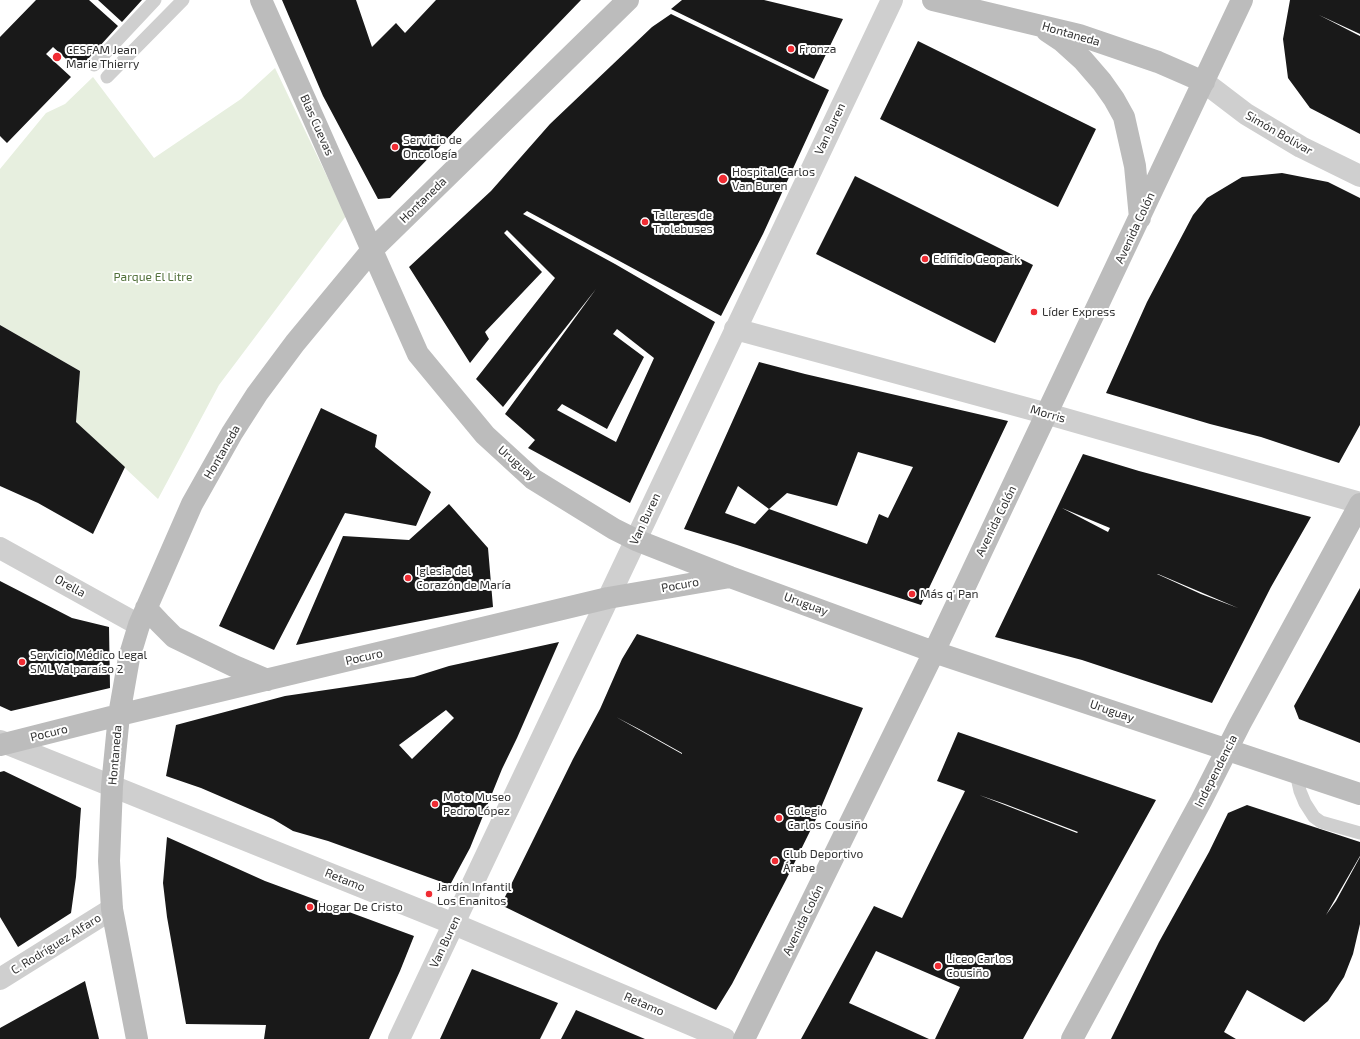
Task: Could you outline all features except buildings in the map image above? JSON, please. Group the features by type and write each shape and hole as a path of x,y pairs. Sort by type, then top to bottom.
{"street":[{"name":"Blas Cuevas","path":"261,0 372,250"},
{"name":"Hontaneda","path":"137,1039 112,909 110,861 112,786 119,715 129,658 142,616 192,504 257,394 295,343 372,250 628,0"},
{"name":"Van Buren","path":"399,1039 892,0"},
{"name":"Hontaneda","path":"933,0 1079,35 1118,47 1158,62 1204,82"},
{"name":"Avenida Colón","path":"744,1039 934,652 1048,414 1242,0"},
{"path":"1038,24 1062,41 1083,60 1102,82 1124,117 1135,166 1140,218"},
{"name":"Simón Bolívar","path":"1204,82 1246,114 1301,147 1360,176"},
{"name":"Uruguay","path":"372,250 418,354 485,435 533,479 614,529 636,540 934,652 1360,794"},
{"name":"Morris","path":"735,329 1048,414 1360,504"},
{"name":"Independencia","path":"1072,1039 1201,801 1226,750 1360,504"},
{"name":"Orella","path":"0,548 142,616"},
{"name":"Pocuro","path":"2,743 608,598 730,576"},
{"path":"142,616 160,624 174,636 234,666 267,680"},
{"name":"Retamo","path":"2,743 454,924 725,1039"},
{"name":"C. Rodríguez Alfaro","path":"0,979 112,909"}],"lane":[{"path":"94,65 155,0"},
{"path":"107,77 183,0"},
{"path":"1296,773 1305,804 1314,817 1322,822 1360,833"}],"green space":[{"name":"Parque El Litre","path":"275,68 346,216 219,385 158,499 76,422 80,371 0,325 0,169 46,113 65,104 93,77 154,158 241,99"}],"place":[{"name":"Fronza","path":"791,49"},
{"name":"CESFAM Jean Marie Thierry","path":"57,57"},
{"name":"Servicio de Oncología","path":"395,147"},
{"name":"Hospital Carlos Van Buren","path":"723,179"},
{"name":"Talleres de Trolebuses","path":"645,222"},
{"name":"Edificio Geopark","path":"925,259"},
{"name":"Líder Express","path":"1034,312"},
{"name":"Iglesia del Corazón de María","path":"408,578"},
{"name":"Más q' Pan","path":"912,594"},
{"name":"Servicio Médico Legal SML Valparaíso 2","path":"22,662"},
{"name":"Moto Museo Pedro López","path":"435,804"},
{"name":"Colegio Carlos Cousiño","path":"779,818"},
{"name":"Club Deportivo Árabe","path":"775,861"},
{"name":"Jardín Infantil Los Enanitos","path":"429,894"},
{"name":"Hogar De Cristo","path":"310,907"},
{"name":"Liceo Carlos Cousiño","path":"938,966"}]}
